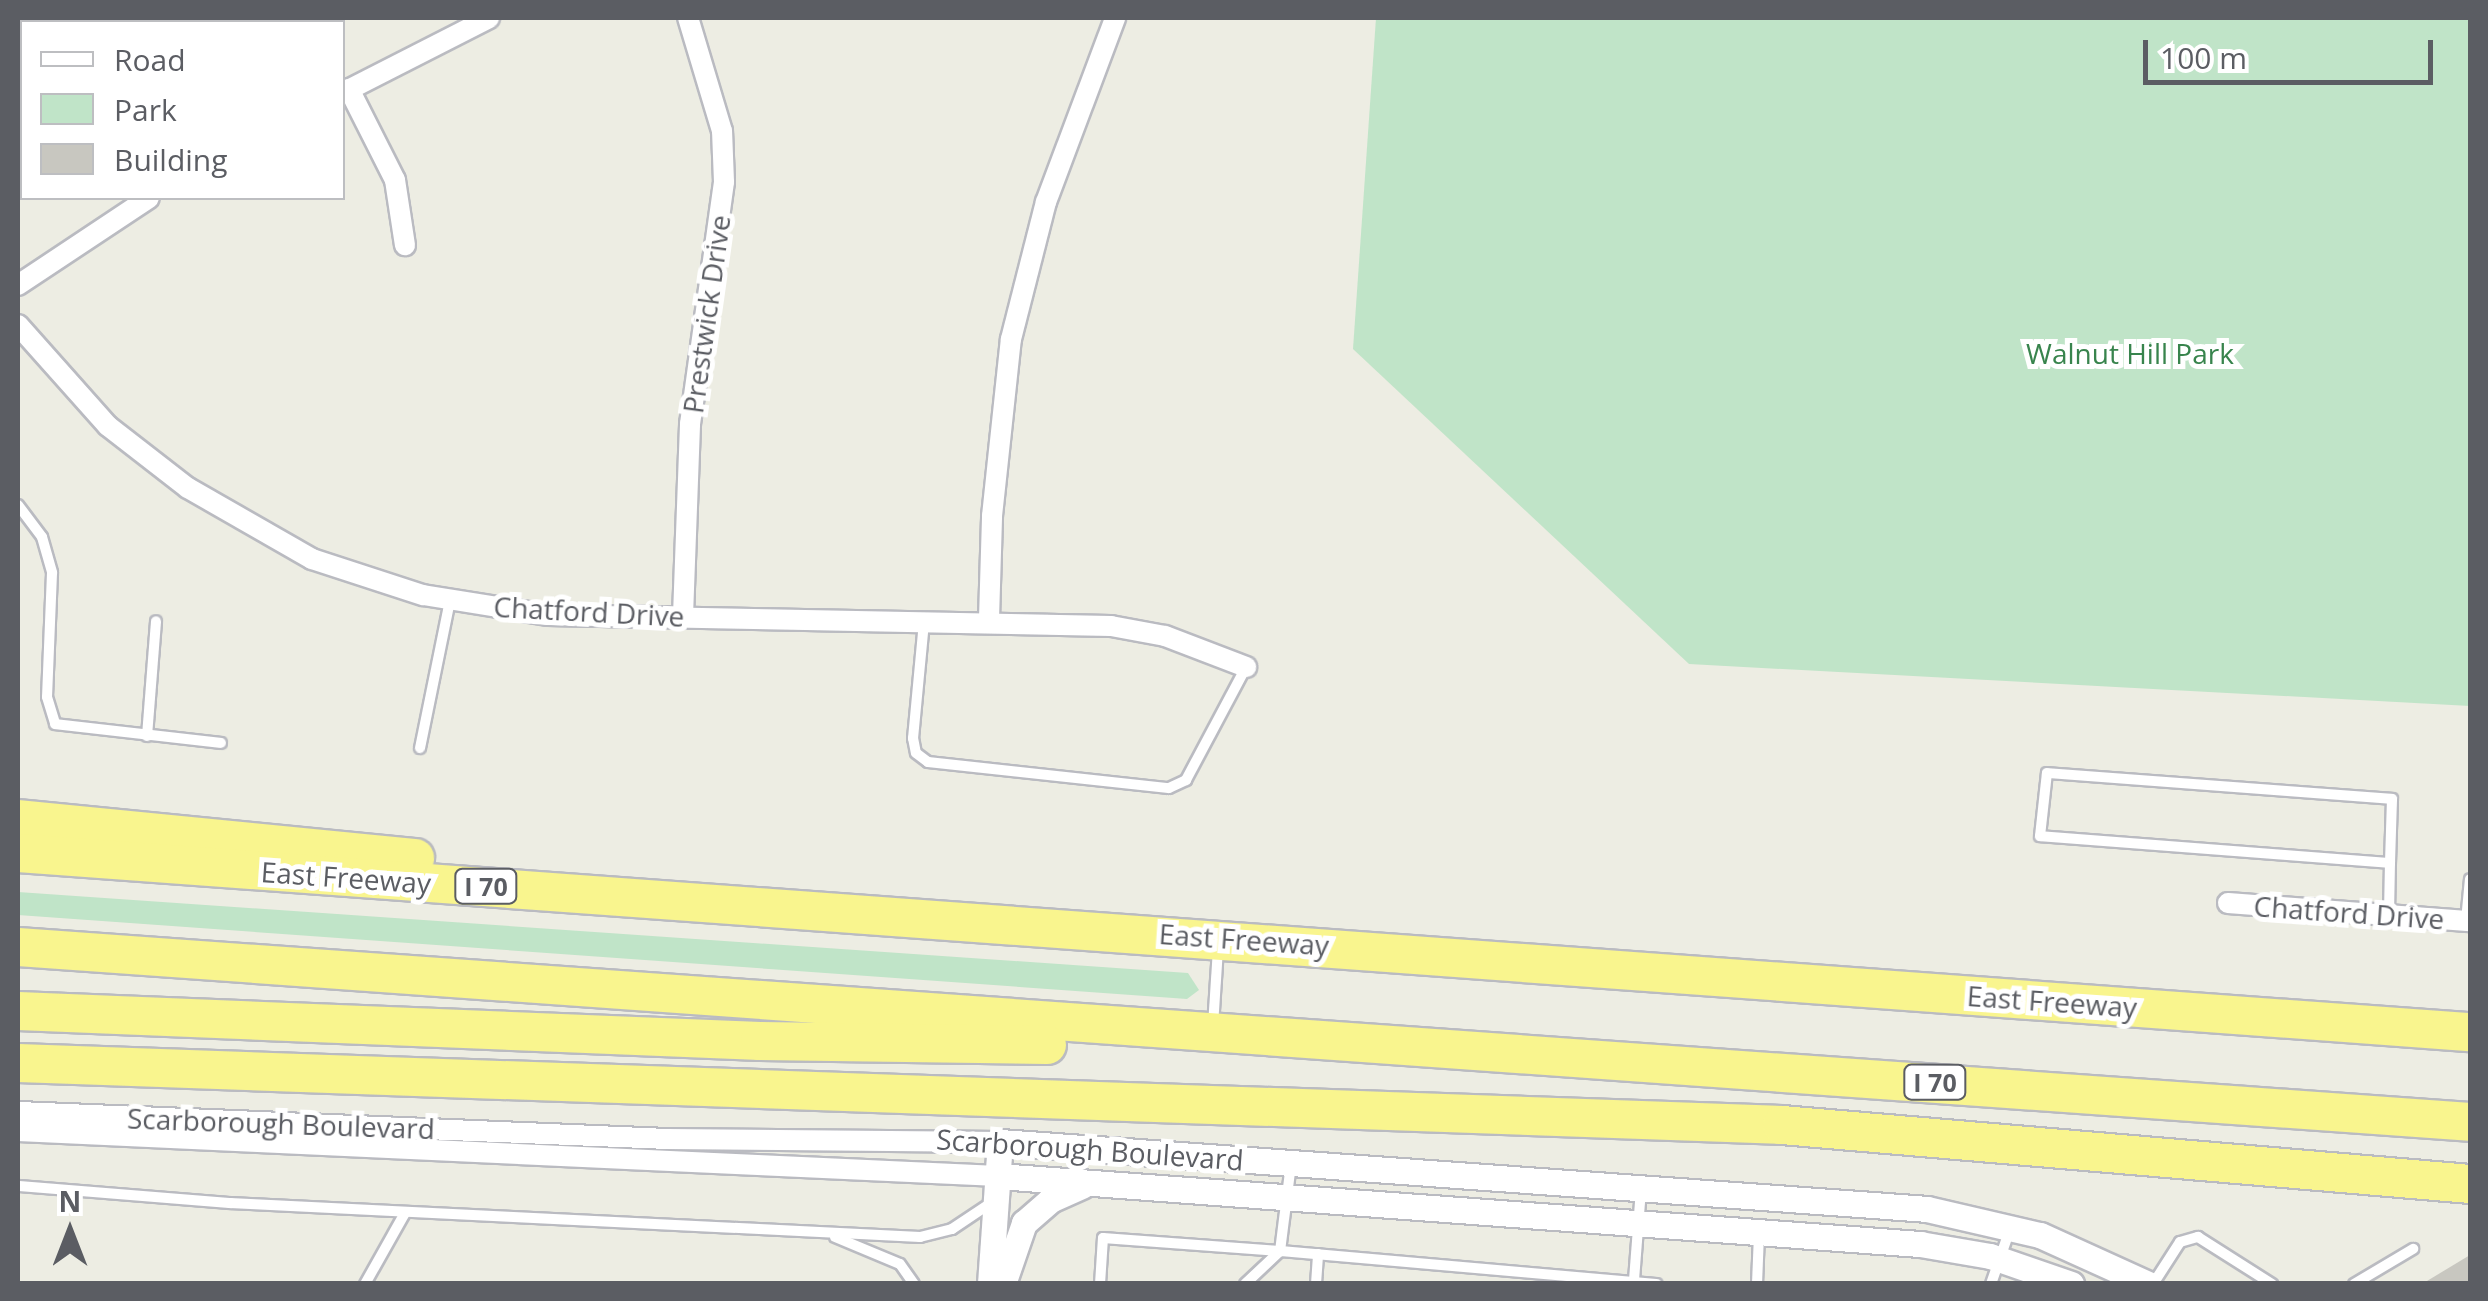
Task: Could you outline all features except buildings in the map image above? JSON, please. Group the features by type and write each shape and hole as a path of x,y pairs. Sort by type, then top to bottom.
{"highway":[{"path":"18,819 954,917"},
{"name":"East Freeway","path":"18,853 954,917 2470,1032"},
{"name":"I 70","path":"18,947 2470,1122"},
{"path":"18,1010 760,1041 1113,1047 1213,1032"},
{"path":"18,1034 547,1055 1076,1097"},
{"path":"18,1063 1076,1097 1782,1125 2470,1184"}],"street":[{"path":"406,246 395,180 346,91 490,18"},
{"name":"Prestwick Drive","path":"683,616 690,424 724,182 722,131 688,18"},
{"path":"988,620 992,516 1011,339 1046,202 1115,18"},
{"path":"18,285 146,200"},
{"name":"Chatford Drive","path":"21,336 108,426 246,525 312,560 450,601 548,615 988,620 1165,636 1246,667"},
{"name":"Chatford Drive","path":"2228,903 2468,921"},
{"name":"Scarborough Boulevard","path":"18,1112 648,1138 1000,1142 1927,1209 2010,1226 2150,1284"},
{"name":"Scarborough Boulevard","path":"18,1131 996,1188 1091,1184 1759,1232 1933,1246 1998,1276 2071,1284"},
{"path":"990,1284 1000,1142"},
{"path":"1002,1284 1016,1235 1032,1214 1062,1192 1091,1184"}],"lane":[{"path":"18,505 42,536 52,573 47,697 55,724 222,742"},
{"path":"420,748 450,601"},
{"path":"148,736 156,621"},
{"path":"924,621 913,738 916,753 928,762 1170,788 1186,780 1246,667"},
{"path":"2389,914 2392,800 2047,773 2040,836 2390,863"},
{"path":"2468,921 2470,878"},
{"path":"1213,1032 1219,938"},
{"path":"1245,1284 1280,1251 1292,1163"},
{"path":"18,1186 405,1213 936,1235 996,1188"},
{"path":"1634,1280 1642,1188"},
{"path":"364,1284 405,1213"},
{"path":"1998,1276 2010,1226"},
{"path":"1756,1284 1759,1232"},
{"path":"825,1233 900,1264 914,1284"},
{"path":"2150,1284 2180,1242 2198,1236 2272,1284"},
{"path":"1100,1284 1103,1238 1657,1284"},
{"path":"2354,1284 2413,1249"},
{"path":"1316,1284 1318,1254"}],"green space":[{"name":"Walnut Hill Park","path":"1376,18 2470,18 2470,706 1689,664 1353,349"},
{"path":"18,892 1188,973 1199,990 1187,999 18,915"}]}
